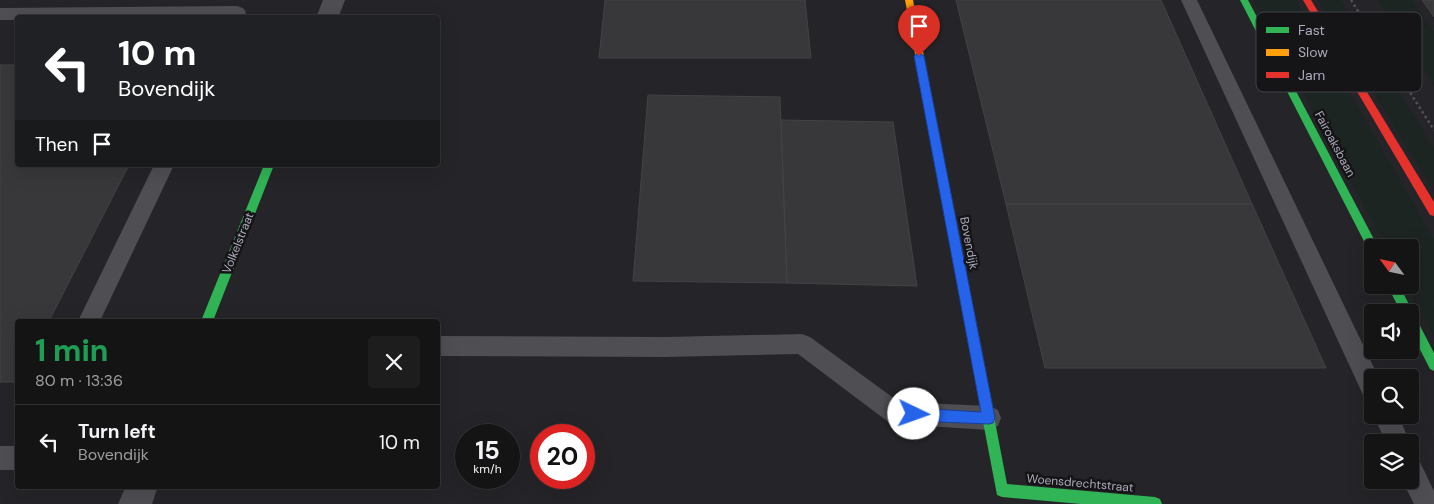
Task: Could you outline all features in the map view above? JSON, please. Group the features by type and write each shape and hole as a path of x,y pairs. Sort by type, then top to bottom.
{"street":[{"path":"328,15 334,0"},
{"name":"Bovendijk","path":"909,0 1002,490"},
{"name":"Fairoaksbaan","path":"1244,0 1256,23"},
{"path":"1307,0 1314,12"},
{"name":"Fairoaksbaan","path":"1292,92 1368,239"},
{"path":"1362,92 1434,212"},
{"name":"Volkelstraat","path":"208,319 268,167"},
{"path":"1419,335 1434,364"},
{"path":"135,504 141,489"},
{"name":"Woensdrechtstraat","path":"1002,490 1155,504"}],"lane":[{"path":"1188,0 1364,372"},
{"path":"0,14 238,12 236,15"},
{"path":"90,319 163,167"},
{"path":"440,346 666,347 802,344 895,414 989,418"},
{"path":"1419,488 1427,504"}],"path":[{"path":"1351,0 1359,12"},
{"path":"1410,92 1434,130"}],"shaded area":[{"path":"0,0 1434,0 1434,504 0,504"},
{"path":"1253,0 1296,0 1303,12 1259,12"},
{"path":"1318,0 1341,0 1349,12 1325,12"},
{"path":"1377,0 1412,0 1420,12 1385,12"},
{"path":"1422,15 1434,32 1434,86 1422,68"},
{"path":"1303,92 1349,92 1434,239 1434,338 1419,310 1419,304 1416,304 1411,294 1419,294 1419,239 1382,239"},
{"path":"1374,92 1399,92 1434,148 1434,192"}],"building":[{"path":"605,0 805,0 811,58 599,58"},
{"path":"956,0 1161,0 1252,204 1006,204"},
{"path":"1422,0 1434,0 1434,17"},
{"path":"0,65 15,65 15,167 128,167 50,319 15,319 15,382 0,382"},
{"path":"648,95 780,97 787,283 633,281"},
{"path":"781,120 893,122 917,286 787,283"},
{"path":"1006,204 1252,204 1326,368 1045,368"}],"traffic: fast":[{"path":"1244,0 1256,23"},
{"path":"1292,92 1368,239"},
{"path":"208,319 268,167"},
{"path":"1398,294 1403,304"},
{"path":"1419,336 1434,365"},
{"path":"982,385 1002,490 1155,504"}],"traffic: slow":[{"path":"909,0 982,385"}],"traffic: jam":[{"path":"1307,0 1314,12"},
{"path":"1362,92 1434,212"}],"route":[{"path":"914,414 989,418 919,56"}]}
